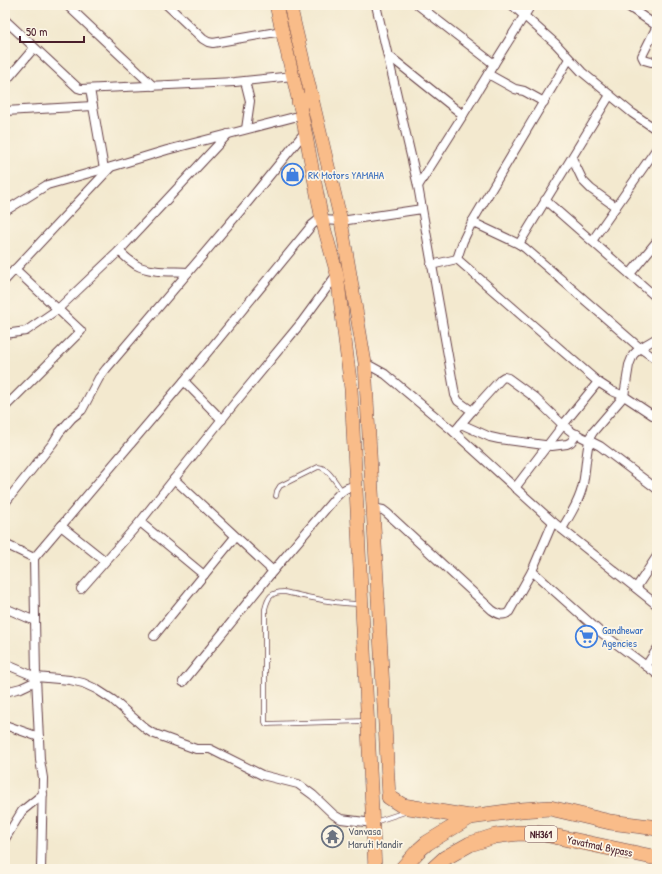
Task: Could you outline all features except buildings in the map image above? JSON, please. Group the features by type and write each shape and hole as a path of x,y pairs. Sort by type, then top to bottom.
{"highway":[{"path":"389,797 403,806 470,817 521,810 550,808 610,822 657,828"},
{"path":"402,869 427,843 470,817"},
{"name":"Yavatmal Bypass","path":"432,869 445,858 470,844 495,836 519,833 544,834 657,858"}],"main road":[{"path":"276,5 293,76 304,105 341,221 366,363 389,797"},
{"path":"290,5 304,105 305,132 322,220 337,274 351,389 375,869"}],"street":[{"path":"67,5 153,86"},
{"path":"167,5 208,42 213,43 282,31"},
{"path":"376,5 418,186 455,395 458,401 472,411"},
{"path":"418,5 494,64"},
{"path":"512,5 556,44 582,72 632,113 657,130"},
{"path":"418,186 531,5"},
{"path":"626,5 657,25 642,56 644,60 651,62 657,61"},
{"path":"5,20 81,90 245,81 293,76"},
{"path":"5,82 34,48"},
{"path":"388,55 463,116"},
{"path":"457,259 463,241 472,222 569,59"},
{"path":"488,74 515,89 524,91 544,102"},
{"path":"245,81 250,101 246,129"},
{"path":"90,89 107,168"},
{"path":"519,244 610,95"},
{"path":"5,211 47,185 246,129 304,105"},
{"path":"5,111 93,106"},
{"path":"5,502 53,443 59,433 72,418 82,410 93,388 106,369 248,202 305,132"},
{"path":"5,334 26,331 58,308 119,251 229,134"},
{"path":"592,241 657,148"},
{"path":"572,158 583,181 616,207"},
{"path":"5,280 107,168"},
{"path":"545,200 657,298"},
{"path":"41,869 43,778 40,760 36,679 34,558 184,381 316,221 341,221 422,209"},
{"path":"472,222 525,248 640,348 657,360"},
{"path":"630,274 657,241"},
{"path":"119,251 135,264 144,269 188,272"},
{"path":"431,265 457,259"},
{"path":"457,259 598,382 624,396 656,417"},
{"path":"5,407 81,331 15,269"},
{"path":"81,589 140,522 302,323 337,274"},
{"path":"562,529 576,505 580,494 589,441 593,432 624,396 630,360 633,355 640,348 657,338"},
{"path":"366,363 385,374 454,432 553,522 657,605"},
{"path":"454,432 501,379 504,377 508,378 534,397 563,425 600,446 657,489"},
{"path":"184,381 222,420"},
{"path":"515,488 547,445 598,382"},
{"path":"461,424 490,437 552,446 567,444 571,442 577,434"},
{"path":"174,479 272,572"},
{"path":"183,682 272,572 336,497 349,487 356,486"},
{"path":"373,508 383,510 387,513 492,610 501,615 509,612 532,571 553,522"},
{"path":"140,522 204,575"},
{"path":"61,526 105,561"},
{"path":"154,636 235,536"},
{"path":"5,544 34,558"},
{"path":"636,588 657,556"},
{"path":"532,571 598,631 657,674"},
{"path":"5,608 35,621"},
{"path":"646,666 657,649"},
{"path":"5,664 36,679 70,680 83,683 113,700 152,733 196,750 210,749 267,777 298,784 314,794 334,815 341,819 346,821 373,823"},
{"path":"5,692 21,688 36,679"},
{"path":"5,725 39,738"},
{"path":"5,839 22,811 43,794"}],"lane":[{"path":"276,496 280,486 318,467 322,467 326,470 342,491"},
{"path":"362,604 330,602 284,592 273,594 269,598 265,609 265,722 266,724 368,721"},
{"path":"373,823 415,808"}],"place":[{"name":"RK Motors YAMAHA","path":"292,175"},
{"name":"Gandhewar Agencies","path":"587,636"},
{"name":"Vanvasa Maruti Mandir","path":"332,837"}]}
